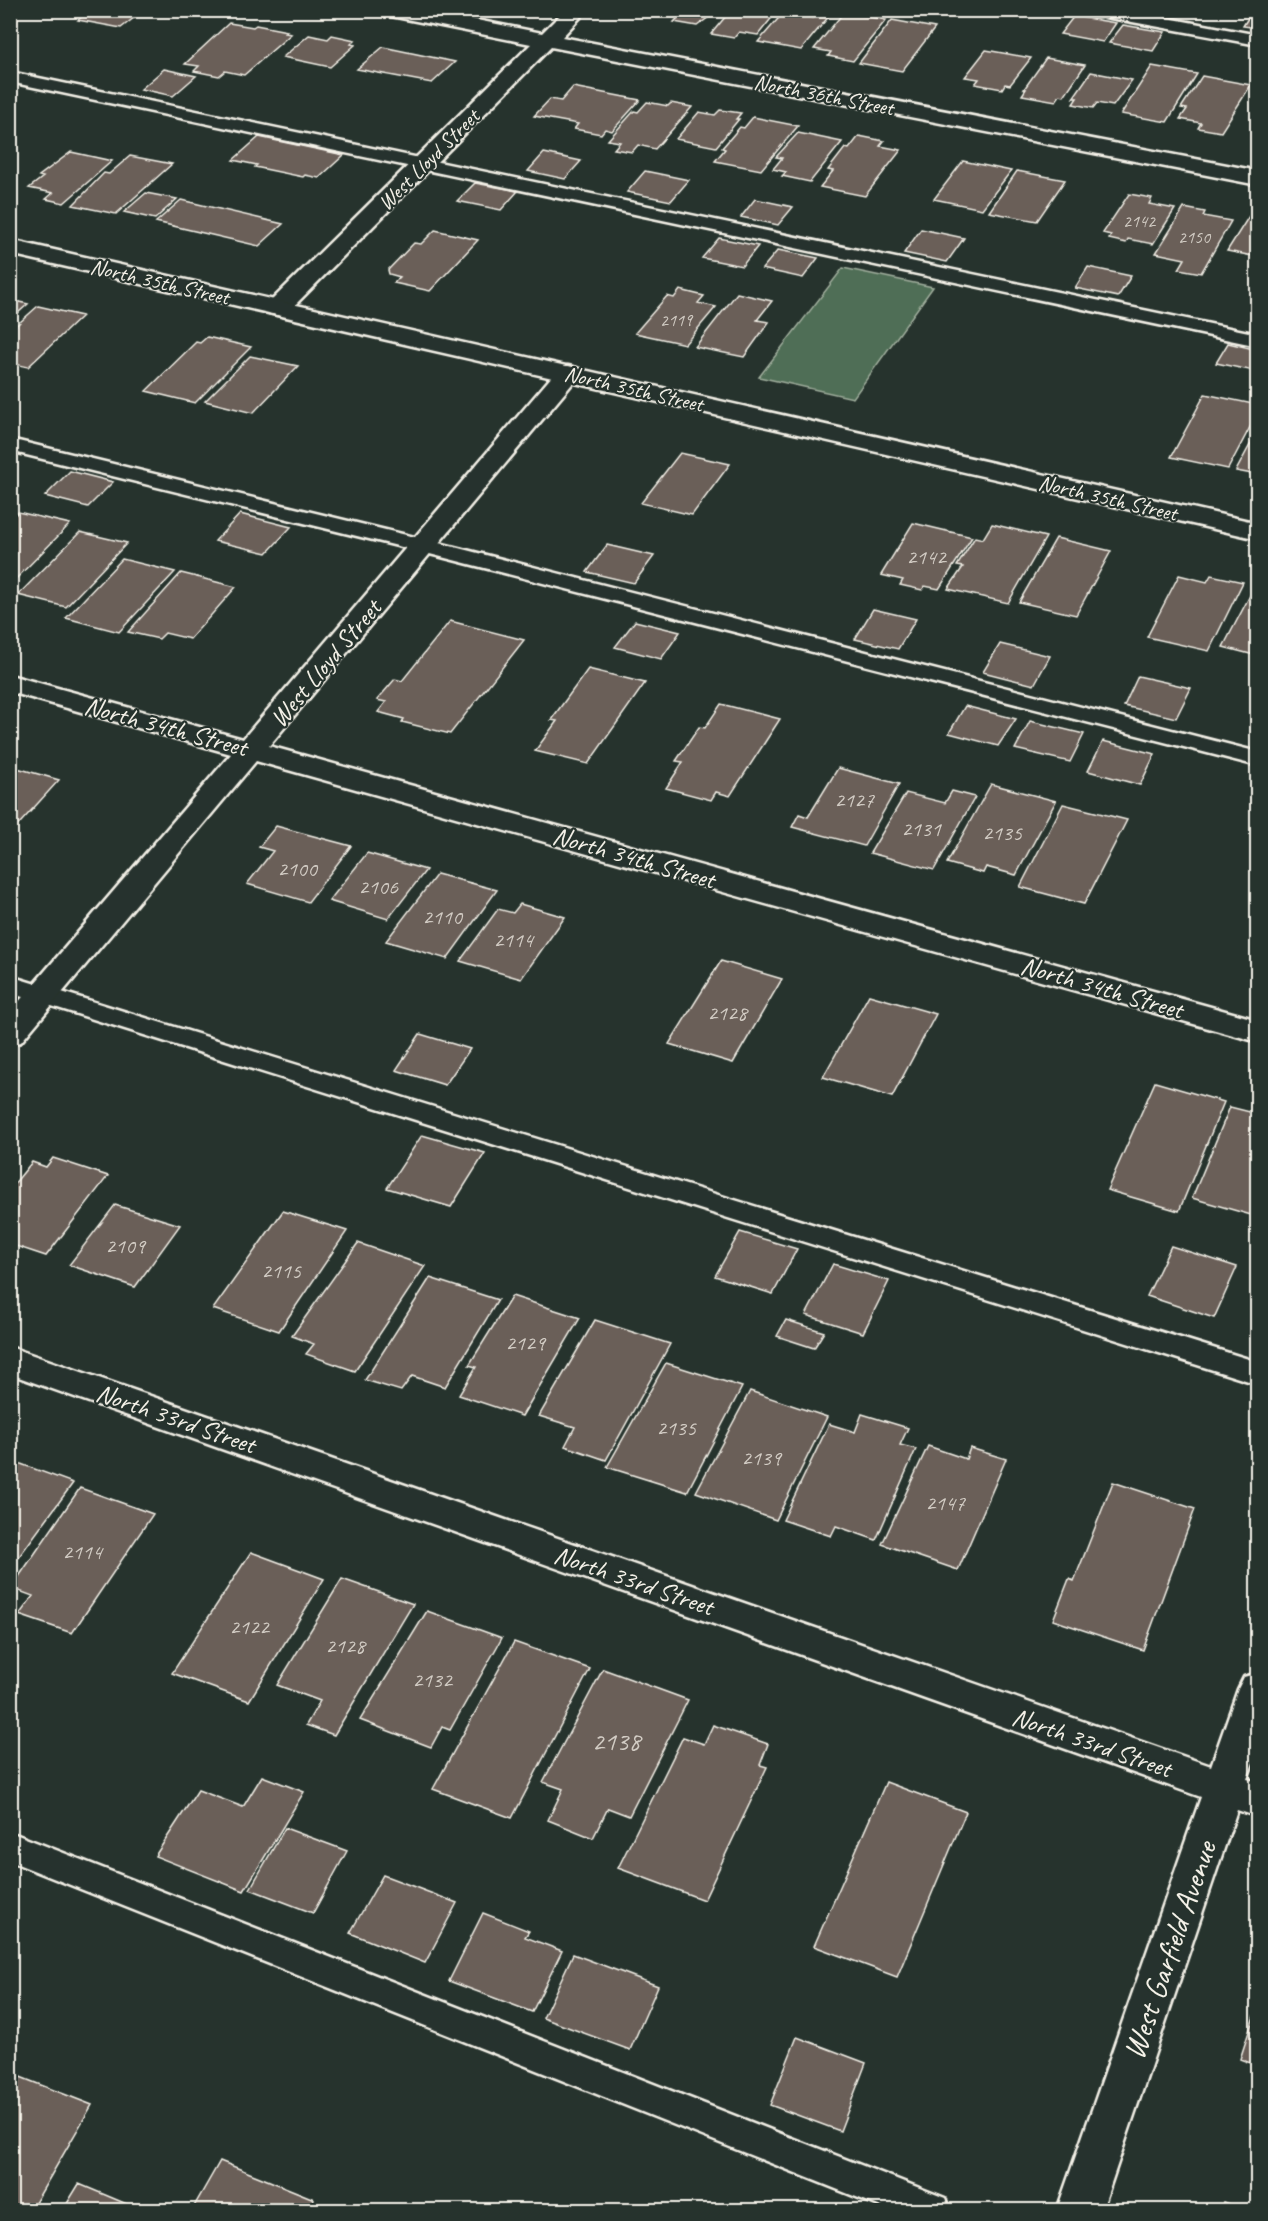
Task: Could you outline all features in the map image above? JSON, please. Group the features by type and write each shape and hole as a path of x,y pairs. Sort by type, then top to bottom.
{"street":[{"name":"North 36th Street","path":"391,10 1257,178"},
{"name":"West Lloyd Street","path":"278,308 577,10"},
{"name":"North 35th Street","path":"10,247 1257,531"},
{"name":"West Lloyd Street","path":"10,1034 568,373"},
{"name":"North 34th Street","path":"10,683 1257,1031"},
{"name":"North 33rd Street","path":"10,1360 1241,1794"},
{"name":"West Garfield Avenue","path":"1080,2211 1241,1794 1257,1689"}],"lane":[{"path":"1094,10 1257,40"},
{"path":"10,77 1257,340"},
{"path":"10,445 423,546 1257,759"},
{"path":"10,984 1257,1373"},
{"path":"10,1846 932,2211"}],"green space":[{"path":"843,268 933,287 853,398 759,377"}],"building":[{"path":"90,10 144,10 121,28 78,20"},
{"path":"665,10 721,10 718,15 713,14 697,26 674,22 678,18 661,15"},
{"path":"731,10 778,10 758,35 739,32 734,38 711,34"},
{"path":"1253,10 1258,10 1258,28 1243,26"},
{"path":"844,12 886,20 853,61 828,56 831,52 814,49"},
{"path":"783,13 813,18 817,13 830,15 801,50 758,42"},
{"path":"1074,16 1116,23 1103,42 1060,34"},
{"path":"892,20 935,28 902,71 859,63"},
{"path":"229,23 253,27 256,25 287,31 285,33 291,34 244,75 225,71 219,76 194,71 199,66 185,64"},
{"path":"1123,25 1165,32 1153,51 1109,43"},
{"path":"309,35 328,39 332,35 355,40 351,44 355,45 330,67 283,57"},
{"path":"383,47 455,62 432,83 357,69"},
{"path":"986,50 1031,58 1010,85 1005,84 1002,89 975,84 979,79 965,77"},
{"path":"1046,58 1085,65 1064,96 1060,95 1056,101 1022,95"},
{"path":"1152,66 1197,74 1167,122 1121,114"},
{"path":"164,69 196,76 173,96 141,89"},
{"path":"1091,72 1132,80 1113,106 1097,103 1093,108 1073,104 1077,98 1073,98"},
{"path":"1202,76 1251,85 1221,132 1198,128 1201,123 1180,119 1187,109 1181,108"},
{"path":"573,87 640,100 612,131 605,129 601,134 574,129 578,124 534,116 550,99 561,101"},
{"path":"647,102 692,107 655,149 638,145 632,152 614,149 620,142 608,140 634,111 638,112"},
{"path":"720,110 741,113 736,119 739,119 716,147 676,139 699,112 715,115"},
{"path":"753,117 798,126 761,170 715,161 725,149 722,148 740,127 744,128"},
{"path":"798,133 842,142 810,182 782,176 786,172 773,169 782,158 776,157"},
{"path":"859,136 884,141 880,146 901,150 865,196 820,187 833,171 828,170 845,148 849,149"},
{"path":"259,137 344,155 319,178 255,167 257,165 233,160"},
{"path":"71,152 112,161 64,203 46,199 53,193 29,188 43,177 39,176"},
{"path":"544,153 581,161 565,179 528,171"},
{"path":"130,156 172,164 116,214 73,205 104,173 109,174"},
{"path":"963,161 1011,171 982,209 934,199"},
{"path":"645,171 689,180 671,201 627,192"},
{"path":"1017,171 1065,180 1037,221 989,212"},
{"path":"475,183 518,191 501,210 457,201"},
{"path":"146,193 177,199 155,219 124,212"},
{"path":"1129,194 1152,198 1149,204 1175,209 1153,244 1128,239 1126,243 1109,239 1111,235 1103,233"},
{"path":"755,199 793,207 778,225 741,217"},
{"path":"181,200 283,224 259,246 156,222"},
{"path":"1184,208 1205,212 1203,216 1231,221 1201,273 1179,269 1185,259 1156,253"},
{"path":"1249,216 1258,218 1258,257 1227,251"},
{"path":"921,229 964,238 947,262 904,253"},
{"path":"435,230 478,240 430,291 394,283 400,277 389,274 388,270 414,243 421,244"},
{"path":"719,238 758,246 742,266 702,258"},
{"path":"778,250 818,258 803,278 762,269"},
{"path":"1088,267 1131,276 1118,297 1075,288"},
{"path":"680,290 704,296 698,303 716,307 685,344 635,333 667,296 674,298"},
{"path":"737,293 772,301 757,320 769,322 744,357 695,347"},
{"path":"10,300 28,304 10,320"},
{"path":"38,306 82,316 28,367 10,363 10,331"},
{"path":"207,337 251,347 195,403 146,391 196,342 200,343"},
{"path":"1228,343 1258,350 1258,365 1254,371 1216,363"},
{"path":"250,356 298,366 253,413 205,401"},
{"path":"1205,394 1258,405 1258,412 1228,469 1171,457"},
{"path":"1258,430 1258,475 1236,471"},
{"path":"680,453 730,464 692,515 641,503"},
{"path":"70,471 113,482 88,507 45,496"},
{"path":"18,512 70,524 10,585 10,520"},
{"path":"240,514 291,527 267,553 215,541"},
{"path":"913,523 972,537 939,589 925,586 922,590 900,585 903,580 881,575"},
{"path":"992,524 1046,537 1008,603 948,589 963,567 957,566 975,537 983,539"},
{"path":"80,532 127,543 66,607 18,595"},
{"path":"1056,538 1111,551 1076,615 1019,602"},
{"path":"607,545 654,556 634,583 587,572"},
{"path":"122,559 175,572 119,632 66,618"},
{"path":"181,573 236,587 190,639 165,633 159,639 128,632"},
{"path":"1179,575 1207,582 1211,575 1243,582 1209,651 1147,637"},
{"path":"1255,586 1258,586 1258,656 1223,647"},
{"path":"873,609 916,619 898,649 855,639"},
{"path":"450,621 524,640 450,734 402,722 404,719 378,712 386,702 377,700 395,679 402,681"},
{"path":"635,621 680,632 661,659 615,647"},
{"path":"1000,644 1050,656 1034,685 983,672"},
{"path":"588,669 645,683 588,764 535,751 557,721 551,720"},
{"path":"1138,676 1191,688 1176,718 1124,706"},
{"path":"721,704 780,719 730,796 716,792 711,800 666,788 683,762 676,761 699,727 705,728"},
{"path":"965,706 1016,719 998,746 949,733"},
{"path":"1030,721 1084,734 1070,762 1015,749"},
{"path":"1103,741 1155,754 1140,785 1088,771"},
{"path":"10,766 59,780 10,834"},
{"path":"838,768 899,784 864,846 792,827 799,814 808,817"},
{"path":"991,784 1056,801 1016,875 986,867 983,873 947,863"},
{"path":"952,791 975,797 934,870 870,853 906,793 945,803"},
{"path":"1063,804 1127,820 1084,904 1020,887"},
{"path":"276,826 351,846 308,902 247,884 273,851 259,847"},
{"path":"367,853 426,870 388,919 329,901"},
{"path":"437,874 497,890 447,959 386,941"},
{"path":"520,904 565,917 521,979 460,961 498,909 513,913"},
{"path":"721,961 782,979 733,1063 669,1044"},
{"path":"869,995 936,1014 892,1097 823,1077"},
{"path":"420,1034 470,1049 445,1085 396,1070"},
{"path":"1155,1082 1224,1102 1179,1211 1107,1190"},
{"path":"1230,1107 1258,1114 1258,1217 1192,1198"},
{"path":"422,1135 485,1153 451,1207 387,1188"},
{"path":"53,1158 108,1176 46,1256 16,1246 10,1253 10,1189 32,1162 46,1167"},
{"path":"115,1205 180,1225 135,1287 69,1265"},
{"path":"283,1211 347,1231 279,1331 213,1309"},
{"path":"740,1232 797,1249 773,1294 715,1276"},
{"path":"358,1243 425,1266 355,1371 306,1354 314,1344 292,1336"},
{"path":"1171,1246 1237,1267 1214,1318 1147,1296"},
{"path":"833,1264 889,1281 863,1333 806,1315"},
{"path":"430,1278 498,1300 445,1387 412,1376 401,1391 365,1380"},
{"path":"512,1296 580,1318 522,1416 459,1395 476,1367 469,1365"},
{"path":"595,1320 670,1344 606,1460 565,1446 575,1427 539,1416"},
{"path":"786,1320 824,1332 814,1348 777,1336"},
{"path":"666,1363 742,1387 687,1492 607,1467"},
{"path":"750,1391 827,1417 776,1520 696,1492"},
{"path":"862,1414 908,1428 900,1445 916,1449 876,1540 836,1526 831,1536 783,1520 829,1424 855,1432"},
{"path":"928,1446 966,1459 970,1448 1006,1459 958,1570 882,1544"},
{"path":"10,1460 73,1483 10,1569"},
{"path":"1113,1482 1195,1509 1143,1650 1053,1620 1069,1579 1074,1581"},
{"path":"80,1488 153,1514 72,1633 19,1615 33,1596 11,1588"},
{"path":"251,1552 324,1579 249,1701 172,1673"},
{"path":"342,1579 413,1604 334,1735 306,1725 320,1701 277,1685"},
{"path":"427,1611 502,1638 450,1730 442,1727 431,1747 360,1720"},
{"path":"514,1642 590,1669 512,1818 433,1789"},
{"path":"603,1669 688,1700 629,1816 608,1808 593,1838 548,1820 563,1789 543,1782"},
{"path":"713,1725 768,1744 760,1765 767,1767 704,1900 618,1868 683,1737 704,1744"},
{"path":"262,1776 304,1792 244,1891 155,1856 198,1790 243,1807"},
{"path":"886,1782 966,1812 897,1977 814,1946"},
{"path":"285,1828 347,1851 313,1913 250,1889"},
{"path":"383,1875 457,1903 425,1963 350,1933"},
{"path":"483,1913 529,1931 525,1937 562,1951 532,2012 449,1981"},
{"path":"573,1954 658,1986 630,2050 543,2018"},
{"path":"1258,2004 1258,2066 1240,2059"},
{"path":"797,2037 866,2063 840,2131 770,2105"},
{"path":"10,2073 92,2105 31,2210 10,2210"},
{"path":"220,2161 314,2199 308,2210 192,2210"},
{"path":"79,2184 141,2210 63,2210"},
{"path":"1223,2202 1246,2210 1220,2210"}]}
